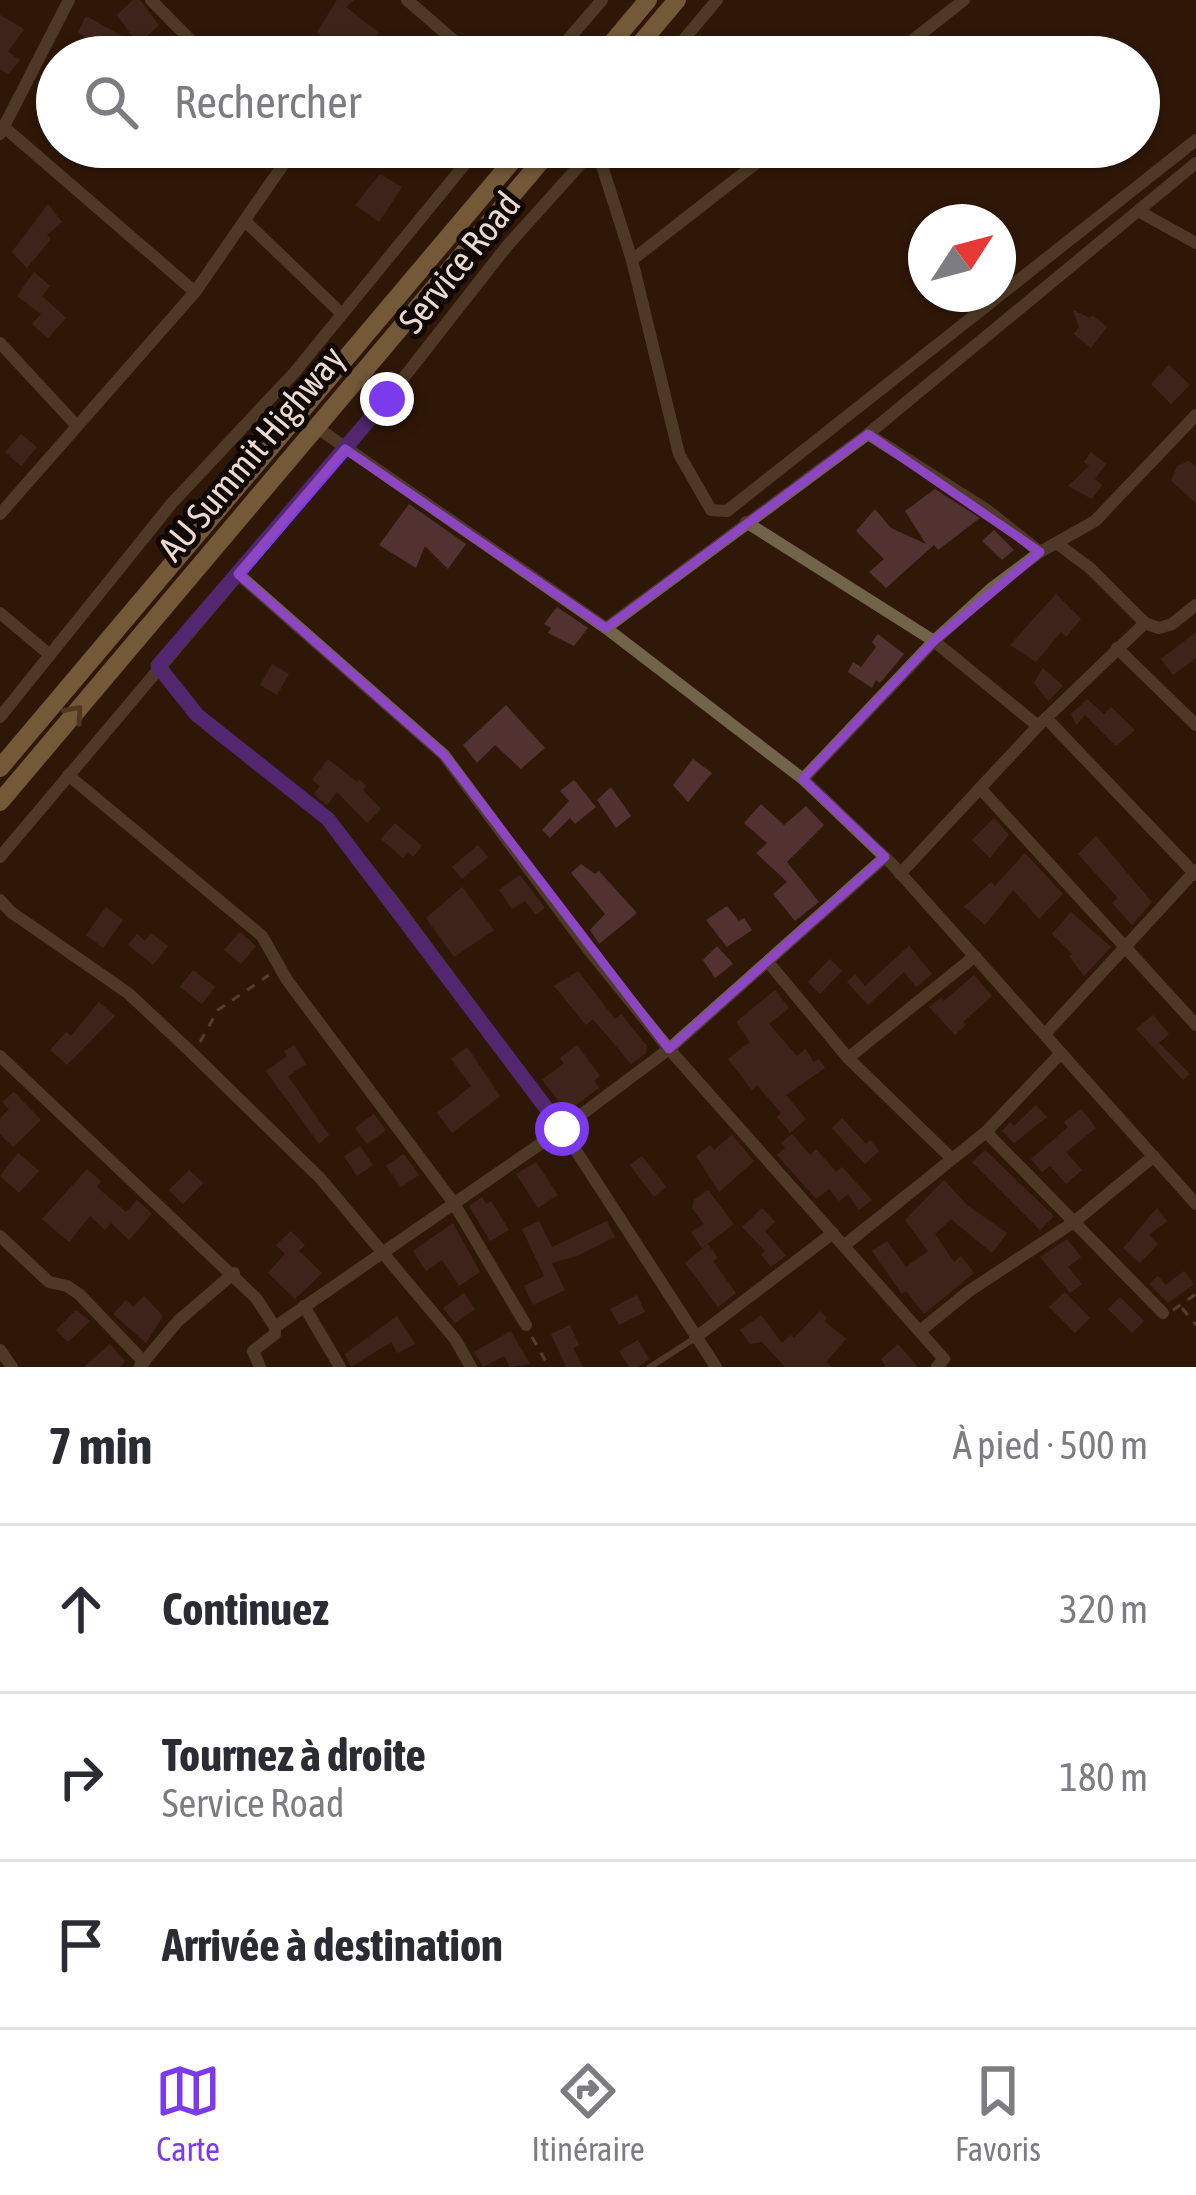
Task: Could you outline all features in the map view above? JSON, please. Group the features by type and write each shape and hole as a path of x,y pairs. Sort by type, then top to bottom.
{"main road":[{"path":"618,36 648,0"},
{"path":"647,36 677,0"},
{"name":"AU Summit Highway","path":"0,768 506,168"},
{"name":"AU Summit Highway","path":"0,802 535,168"}],"street":[{"path":"51,36 69,0"},
{"path":"151,0 186,36"},
{"path":"406,0 448,36"},
{"path":"572,36 602,0"},
{"path":"687,36 717,0"},
{"path":"918,36 964,0"},
{"path":"36,65 2,131 36,159"},
{"path":"603,168 632,260 679,454 711,510 727,511 1196,140"},
{"path":"606,628 868,434 1196,163"},
{"path":"46,168 195,292"},
{"path":"0,514 195,292 280,168"},
{"name":"Service Road","path":"0,717 172,503 294,374 461,168"},
{"name":"Service Road","path":"0,857 345,449 507,246 577,168"},
{"path":"632,260 750,168"},
{"path":"1140,212 1196,244"},
{"path":"245,221 342,314"},
{"path":"0,344 77,426"},
{"path":"803,778 934,641 992,588 1095,521 1196,416"},
{"path":"316,428 606,628 803,778 885,857 1196,1204"},
{"path":"868,434 987,510 1040,553"},
{"path":"746,521 934,641 1042,722 1195,873 1046,1034"},
{"path":"1059,545 1145,622 1159,628 1172,624 1196,605"},
{"path":"238,574 443,755 669,1049 944,1359 937,1367"},
{"path":"0,613 50,655"},
{"path":"900,874 1042,722 1145,622"},
{"path":"1117,648 1196,725"},
{"path":"158,666 197,715 328,819 562,1129 716,1367"},
{"path":"68,775 262,936 280,968 453,1202 526,1325"},
{"path":"980,788 1196,1025"},
{"path":"275,1327 562,1129 669,1049 885,857"},
{"path":"0,899 128,993 320,1178 455,1339 471,1367"},
{"path":"848,1058 975,956"},
{"path":"768,962 848,1058 950,1157"},
{"path":"845,1244 986,1132 1061,1053"},
{"path":"0,1056 256,1298 275,1327 275,1334 253,1351 260,1367"},
{"path":"986,1132 1163,1312"},
{"path":"920,1330 969,1291 1074,1222 1154,1156"},
{"path":"695,1338 833,1233"},
{"path":"0,1236 49,1282 79,1294 141,1365 178,1321 234,1273"},
{"path":"304,1306 340,1367"},
{"path":"0,1350 12,1367"}],"lane":[{"path":"650,1367 695,1338"}],"path":[{"path":"193,1054 218,1010 280,968"},
{"path":"1163,1312 1166,1315 1196,1294"},
{"path":"1180,1305 1196,1325"},
{"path":"526,1325 549,1367"}],"highlighted area":[{"path":"868,434 1040,552 934,641 803,779 885,857 669,1049 444,755 238,574 345,449 606,628"}],"building":[{"path":"133,0 140,0 159,25 147,36 132,36 117,15"},
{"path":"337,0 354,0 346,7 379,33 320,36 317,32"},
{"path":"0,15 24,29 8,52 20,60 8,74 0,69"},
{"path":"86,16 122,36 83,36 78,32"},
{"path":"380,174 402,187 379,222 355,205"},
{"path":"48,204 62,222 47,235 51,239 27,268 12,252"},
{"path":"34,272 50,286 42,296 66,318 48,338 32,324 41,314 17,296"},
{"path":"1073,310 1092,315 1107,327 1091,348 1074,334 1079,327"},
{"path":"1169,365 1190,385 1171,404 1151,384"},
{"path":"21,434 37,447 21,466 5,452"},
{"path":"1091,452 1106,464 1095,479 1102,485 1092,499 1068,486 1089,466 1084,462"},
{"path":"1189,461 1196,467 1196,503 1171,481 1177,466"},
{"path":"935,489 980,518 938,550 934,545 886,588 869,572 884,559 856,531 875,509 891,528 926,544 905,511"},
{"path":"409,504 466,544 448,569 425,546 416,568 379,545"},
{"path":"994,530 1014,550 1002,560 982,541"},
{"path":"1056,594 1081,619 1066,637 1061,632 1036,662 1010,645"},
{"path":"557,607 588,628 574,646 548,633 551,628 544,624"},
{"path":"1196,632 1196,658 1173,675 1161,659"},
{"path":"878,634 904,654 872,688 848,672 853,662 861,667 876,647 872,642"},
{"path":"272,664 289,674 277,695 260,685"},
{"path":"1043,668 1063,686 1048,701 1034,683"},
{"path":"1087,699 1104,714 1111,707 1135,730 1116,746 1085,715 1076,725 1071,714"},
{"path":"506,705 545,748 521,769 495,745 477,763 463,745"},
{"path":"328,759 357,782 359,779 381,809 367,823 337,792 327,805 314,794 320,786 312,780"},
{"path":"693,759 712,773 688,802 673,785"},
{"path":"574,780 596,807 575,824 570,818 550,838 542,830 569,801 560,791"},
{"path":"611,787 631,816 616,828 597,800"},
{"path":"761,804 784,825 806,806 824,825 787,862 819,902 795,921 773,894 787,882 756,853 767,843 744,823"},
{"path":"994,818 1009,835 990,858 972,840"},
{"path":"395,823 422,846 413,857 408,852 403,858 381,839"},
{"path":"1096,836 1152,902 1132,925 1112,903 1118,898 1078,854"},
{"path":"478,845 488,857 462,879 452,867"},
{"path":"1025,853 1063,894 1039,919 1013,890 985,925 964,907 991,882 995,886"},
{"path":"581,864 595,874 599,871 637,913 599,944 590,930 605,914 571,873"},
{"path":"520,875 545,908 536,915 525,901 512,909 499,890"},
{"path":"462,887 494,930 454,957 426,918"},
{"path":"727,906 752,930 727,947 706,920"},
{"path":"106,907 123,920 103,948 86,935"},
{"path":"1071,912 1111,947 1084,976 1072,954 1052,934"},
{"path":"240,932 256,946 241,964 224,950"},
{"path":"151,933 168,946 153,965 128,945 137,934 145,941"},
{"path":"717,946 733,964 715,978 703,960"},
{"path":"909,946 932,974 916,987 904,972 868,1005 847,982 855,974 865,986"},
{"path":"830,959 842,971 820,994 808,982"},
{"path":"193,970 215,987 202,1004 180,987"},
{"path":"578,971 615,1019 621,1014 647,1046 646,1053 631,1064 593,1019 586,1025 554,986"},
{"path":"974,975 992,996 955,1035 929,1007 941,997 944,1001"},
{"path":"775,990 789,1008 769,1024 797,1056 805,1049 825,1068 786,1095 806,1119 790,1133 777,1117 781,1113 757,1085 752,1090 728,1059 750,1042 736,1022"},
{"path":"99,1002 115,1016 67,1065 50,1050 66,1032 71,1036"},
{"path":"1153,1015 1169,1034 1159,1043 1190,1074 1183,1080 1136,1029"},
{"path":"294,1045 306,1064 288,1076 329,1135 319,1144 266,1071"},
{"path":"577,1045 600,1076 594,1081 599,1088 564,1114 542,1080"},
{"path":"467,1047 500,1096 452,1133 437,1113 471,1086 451,1059"},
{"path":"14,1092 41,1120 13,1147 0,1134 0,1118 9,1109 2,1102"},
{"path":"1036,1105 1047,1117 1014,1143 1002,1131"},
{"path":"1081,1109 1096,1128 1066,1152 1082,1170 1066,1184 1050,1166 1042,1172 1031,1159"},
{"path":"374,1114 386,1130 367,1144 355,1128"},
{"path":"842,1118 879,1151 865,1164 832,1128"},
{"path":"792,1134 810,1155 816,1149 836,1172 842,1167 872,1200 859,1210 848,1194 839,1201 829,1189 816,1199 777,1155 785,1148 781,1143"},
{"path":"732,1135 754,1161 719,1192 696,1156 710,1145 714,1150"},
{"path":"360,1146 373,1165 357,1176 344,1156"},
{"path":"985,1150 1054,1216 1040,1230 972,1162"},
{"path":"18,1153 39,1171 19,1193 0,1176"},
{"path":"404,1154 419,1175 401,1187 386,1166"},
{"path":"642,1156 666,1187 654,1197 630,1165"},
{"path":"536,1162 558,1195 538,1208 516,1174"},
{"path":"87,1169 101,1181 97,1187 126,1212 137,1200 152,1214 129,1240 111,1223 105,1230 90,1216 69,1242 42,1219"},
{"path":"189,1170 203,1183 183,1204 169,1190"},
{"path":"944,1180 967,1205 1007,1233 992,1253 951,1219 935,1234 954,1262 961,1256 974,1273 924,1314 906,1291 902,1294 872,1251 887,1241 906,1267 928,1251 905,1220"},
{"path":"708,1190 734,1224 702,1248 691,1232 704,1224 692,1208 694,1200"},
{"path":"482,1197 486,1204 491,1201 509,1230 490,1241 469,1206"},
{"path":"762,1208 775,1222 765,1231 786,1256 771,1267 761,1255 765,1251 742,1227"},
{"path":"1157,1208 1167,1221 1149,1235 1158,1244 1140,1263 1123,1248"},
{"path":"539,1221 552,1247 607,1221 615,1237 552,1263 565,1290 533,1305 524,1286 544,1276 522,1229"},
{"path":"453,1223 480,1272 459,1286 442,1260 426,1271 413,1251"},
{"path":"291,1231 305,1245 299,1251 322,1273 295,1299 268,1273 285,1254 276,1245"},
{"path":"1067,1239 1081,1257 1068,1267 1082,1284 1070,1293 1040,1257"},
{"path":"708,1244 718,1258 713,1261 736,1293 718,1307 685,1263"},
{"path":"1184,1271 1194,1284 1168,1303 1149,1284 1158,1276 1166,1285"},
{"path":"1065,1292 1090,1318 1075,1333 1049,1307"},
{"path":"464,1293 475,1309 455,1323 443,1308"},
{"path":"637,1295 645,1312 619,1325 610,1309"},
{"path":"144,1296 163,1316 146,1343 113,1314 126,1300 133,1307"},
{"path":"1120,1297 1144,1321 1132,1333 1108,1309"},
{"path":"76,1310 90,1321 68,1342 56,1330"},
{"path":"820,1311 827,1318 824,1321 846,1339 826,1362 832,1367 785,1367 762,1342 750,1344 740,1330 761,1315 782,1343 791,1335 794,1338"},
{"path":"397,1316 415,1344 397,1353 392,1343 386,1345 351,1367 345,1354"},
{"path":"570,1325 579,1345 573,1348 583,1367 566,1367 551,1334"},
{"path":"511,1331 530,1364 510,1367 504,1356 483,1367 474,1352"},
{"path":"638,1340 649,1359 629,1367 619,1351"},
{"path":"110,1344 125,1362 119,1367 84,1367"},
{"path":"898,1344 918,1367 886,1367 881,1359"}],"route":[{"path":"387,399 158,666 197,715 328,819 562,1129"}]}
